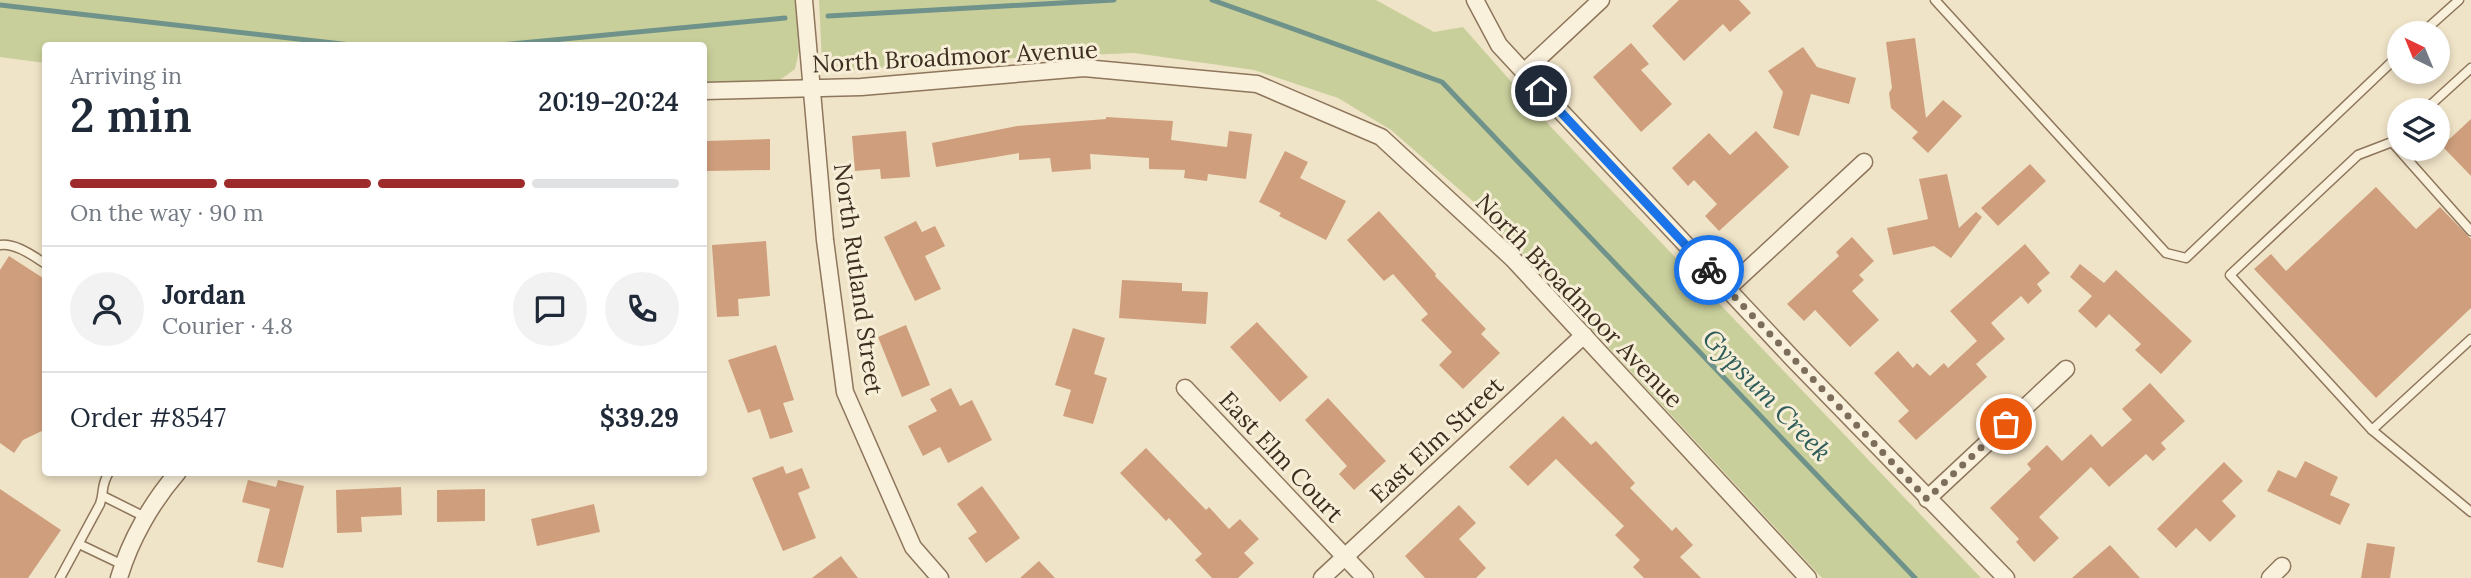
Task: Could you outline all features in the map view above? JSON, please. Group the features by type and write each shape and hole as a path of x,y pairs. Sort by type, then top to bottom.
{"street":[{"name":"North Rutland Street","path":"804,0 825,240 845,392 913,547 940,578"},
{"path":"1475,0 1499,45 1727,289 2006,578"},
{"path":"1524,72 1601,0"},
{"name":"North Broadmoor Avenue","path":"707,91 861,87 1084,68 1257,84 1381,137 1513,259 1808,578"},
{"path":"1727,289 1864,162"},
{"name":"East Elm Street","path":"1322,578 1584,335"},
{"path":"1927,499 2066,369"},
{"name":"East Elm Court","path":"1185,388 1365,578"},
{"path":"121,571 127,549 175,476"},
{"path":"2270,578 2282,566"}],"lane":[{"path":"1935,0 2166,253 2186,258 2387,66"},
{"path":"2435,21 2459,0"},
{"path":"2438,98 2471,68"},
{"path":"2387,144 2358,155 2230,275 2372,430 2471,512"},
{"path":"2409,161 2471,231"},
{"path":"0,245 6,244 27,252 42,261"},
{"path":"2372,430 2471,339"},
{"path":"60,578 103,496 102,485 107,476"},
{"path":"103,496 147,518"},
{"path":"79,544 121,571"}],"green space":[{"path":"0,0 796,0 799,51 795,69 780,80 707,82 707,42 42,42 42,63 0,57"},
{"path":"819,0 1376,0 1434,32 1463,27 1551,127 1981,578 1822,578 1476,204 1391,130 1338,98 1254,70 1134,53 992,59 828,72 822,62"}],"building":[{"path":"1679,0 1739,0 1751,13 1730,32 1723,24 1684,61 1652,26"},
{"path":"1915,38 1926,118 1943,100 1962,116 1928,153 1912,138 1918,132 1891,108 1889,93 1892,88 1886,42"},
{"path":"1631,43 1649,64 1641,70 1672,104 1641,132 1593,77"},
{"path":"1803,47 1817,67 1856,78 1849,104 1811,94 1799,136 1773,128 1783,92 1768,71"},
{"path":"1106,117 1173,121 1171,140 1227,147 1229,131 1252,134 1246,179 1208,174 1207,181 1184,178 1185,170 1149,169 1149,158 1090,154 1091,169 1052,172 1050,158 1019,160 1019,153 936,167 932,143 1017,126"},
{"path":"2471,119 2471,176 2450,154 2450,139"},
{"path":"906,131 910,177 881,179 880,169 855,171 852,136"},
{"path":"1756,131 1789,167 1719,231 1705,216 1717,204 1694,180 1688,186 1672,168 1709,133 1730,155"},
{"path":"770,139 770,170 707,171 707,141"},
{"path":"1285,151 1308,162 1300,178 1346,201 1326,240 1279,216 1281,213 1259,202"},
{"path":"2030,164 2046,181 1998,226 1981,208"},
{"path":"1947,174 1959,228 1976,212 1982,217 1951,258 1934,246 1893,255 1887,228 1928,219 1919,179"},
{"path":"2376,187 2416,229 2440,207 2471,239 2471,308 2376,398 2254,269 2271,254 2286,271"},
{"path":"1379,211 1435,276 1486,329 1481,334 1500,353 1463,389 1439,365 1452,352 1421,320 1428,314 1393,274 1384,281 1347,240"},
{"path":"916,221 922,232 935,226 945,246 925,256 941,289 915,301 884,237"},
{"path":"1852,237 1874,261 1859,275 1864,280 1852,291 1879,320 1850,347 1815,310 1804,321 1787,304 1839,256 1836,252"},
{"path":"766,241 770,296 738,299 739,316 717,317 712,245"},
{"path":"2025,244 2050,273 2037,284 2042,291 2028,304 2021,296 1991,323 2005,339 1976,364 1987,377 1916,440 1898,421 1909,411 1874,373 1898,351 1913,368 1917,363 1930,376 1944,363 1948,368 1977,341 1950,311"},
{"path":"9,256 42,277 42,431 23,440 14,453 0,443 0,270"},
{"path":"2080,264 2104,283 2116,270 2192,341 2161,374 2135,350 2141,344 2109,314 2096,328 2078,311 2092,296 2070,277"},
{"path":"1122,280 1182,283 1182,291 1208,292 1206,324 1119,318"},
{"path":"1257,322 1308,377 1280,402 1230,347"},
{"path":"906,325 930,385 902,397 878,337"},
{"path":"1073,328 1105,338 1094,374 1107,378 1093,424 1063,416 1071,390 1055,385"},
{"path":"776,345 794,400 783,403 793,432 770,439 760,409 748,413 728,360"},
{"path":"2150,383 2185,421 2161,443 2166,449 2153,461 2146,454 2109,487 2091,467 2039,517 2059,538 2034,562 2016,542 2019,539 1990,508 2031,469 2027,464 2047,445 2062,461 2091,434 2102,447 2132,420 2122,409"},
{"path":"951,388 960,406 972,400 992,440 948,463 940,447 923,456 908,426 937,411 930,399"},
{"path":"1328,398 1386,461 1354,490 1339,474 1347,466 1305,420"},
{"path":"1563,416 1591,445 1596,441 1635,483 1630,488 1672,531 1676,527 1693,545 1680,557 1701,578 1644,578 1633,567 1640,560 1615,535 1624,526 1556,459 1528,486 1509,467"},
{"path":"1146,448 1206,510 1209,507 1229,529 1240,519 1259,539 1244,553 1254,563 1238,578 1212,578 1195,560 1202,554 1169,518 1166,521 1120,473"},
{"path":"2305,461 2338,477 2330,495 2350,504 2340,525 2267,491 2278,470 2296,478"},
{"path":"2224,462 2243,481 2222,501 2236,516 2210,542 2196,528 2176,548 2157,529"},
{"path":"783,466 786,474 802,468 810,488 798,493 816,538 783,551 752,478"},
{"path":"248,480 276,487 278,480 304,486 283,568 257,562 270,509 242,502"},
{"path":"982,486 1020,538 986,563 968,538 977,532 957,504"},
{"path":"401,487 402,515 361,517 362,532 337,533 336,490"},
{"path":"0,489 61,530 28,578 0,578"},
{"path":"485,489 485,521 437,522 437,490"},
{"path":"594,504 600,532 537,546 531,519"},
{"path":"1459,505 1476,523 1459,539 1486,568 1476,578 1425,578 1405,556"},
{"path":"2367,543 2395,547 2390,578 2361,578"},
{"path":"2110,545 2140,578 2072,578 2088,564"},
{"path":"841,556 858,578 812,578"},
{"path":"1039,561 1055,578 1020,578"}],"waterway":[{"name":"Gypsum Creek","path":"828,16 1114,0"},
{"name":"Gypsum Creek","path":"1212,0 1442,82 1915,578"},
{"name":"Gypsum Creek","path":"0,5 325,42"},
{"name":"Gypsum Creek","path":"531,42 785,18"}],"way so far":[{"path":"1709,270 1927,499 2006,424"}],"route":[{"path":"1541,91 1709,270"}]}
